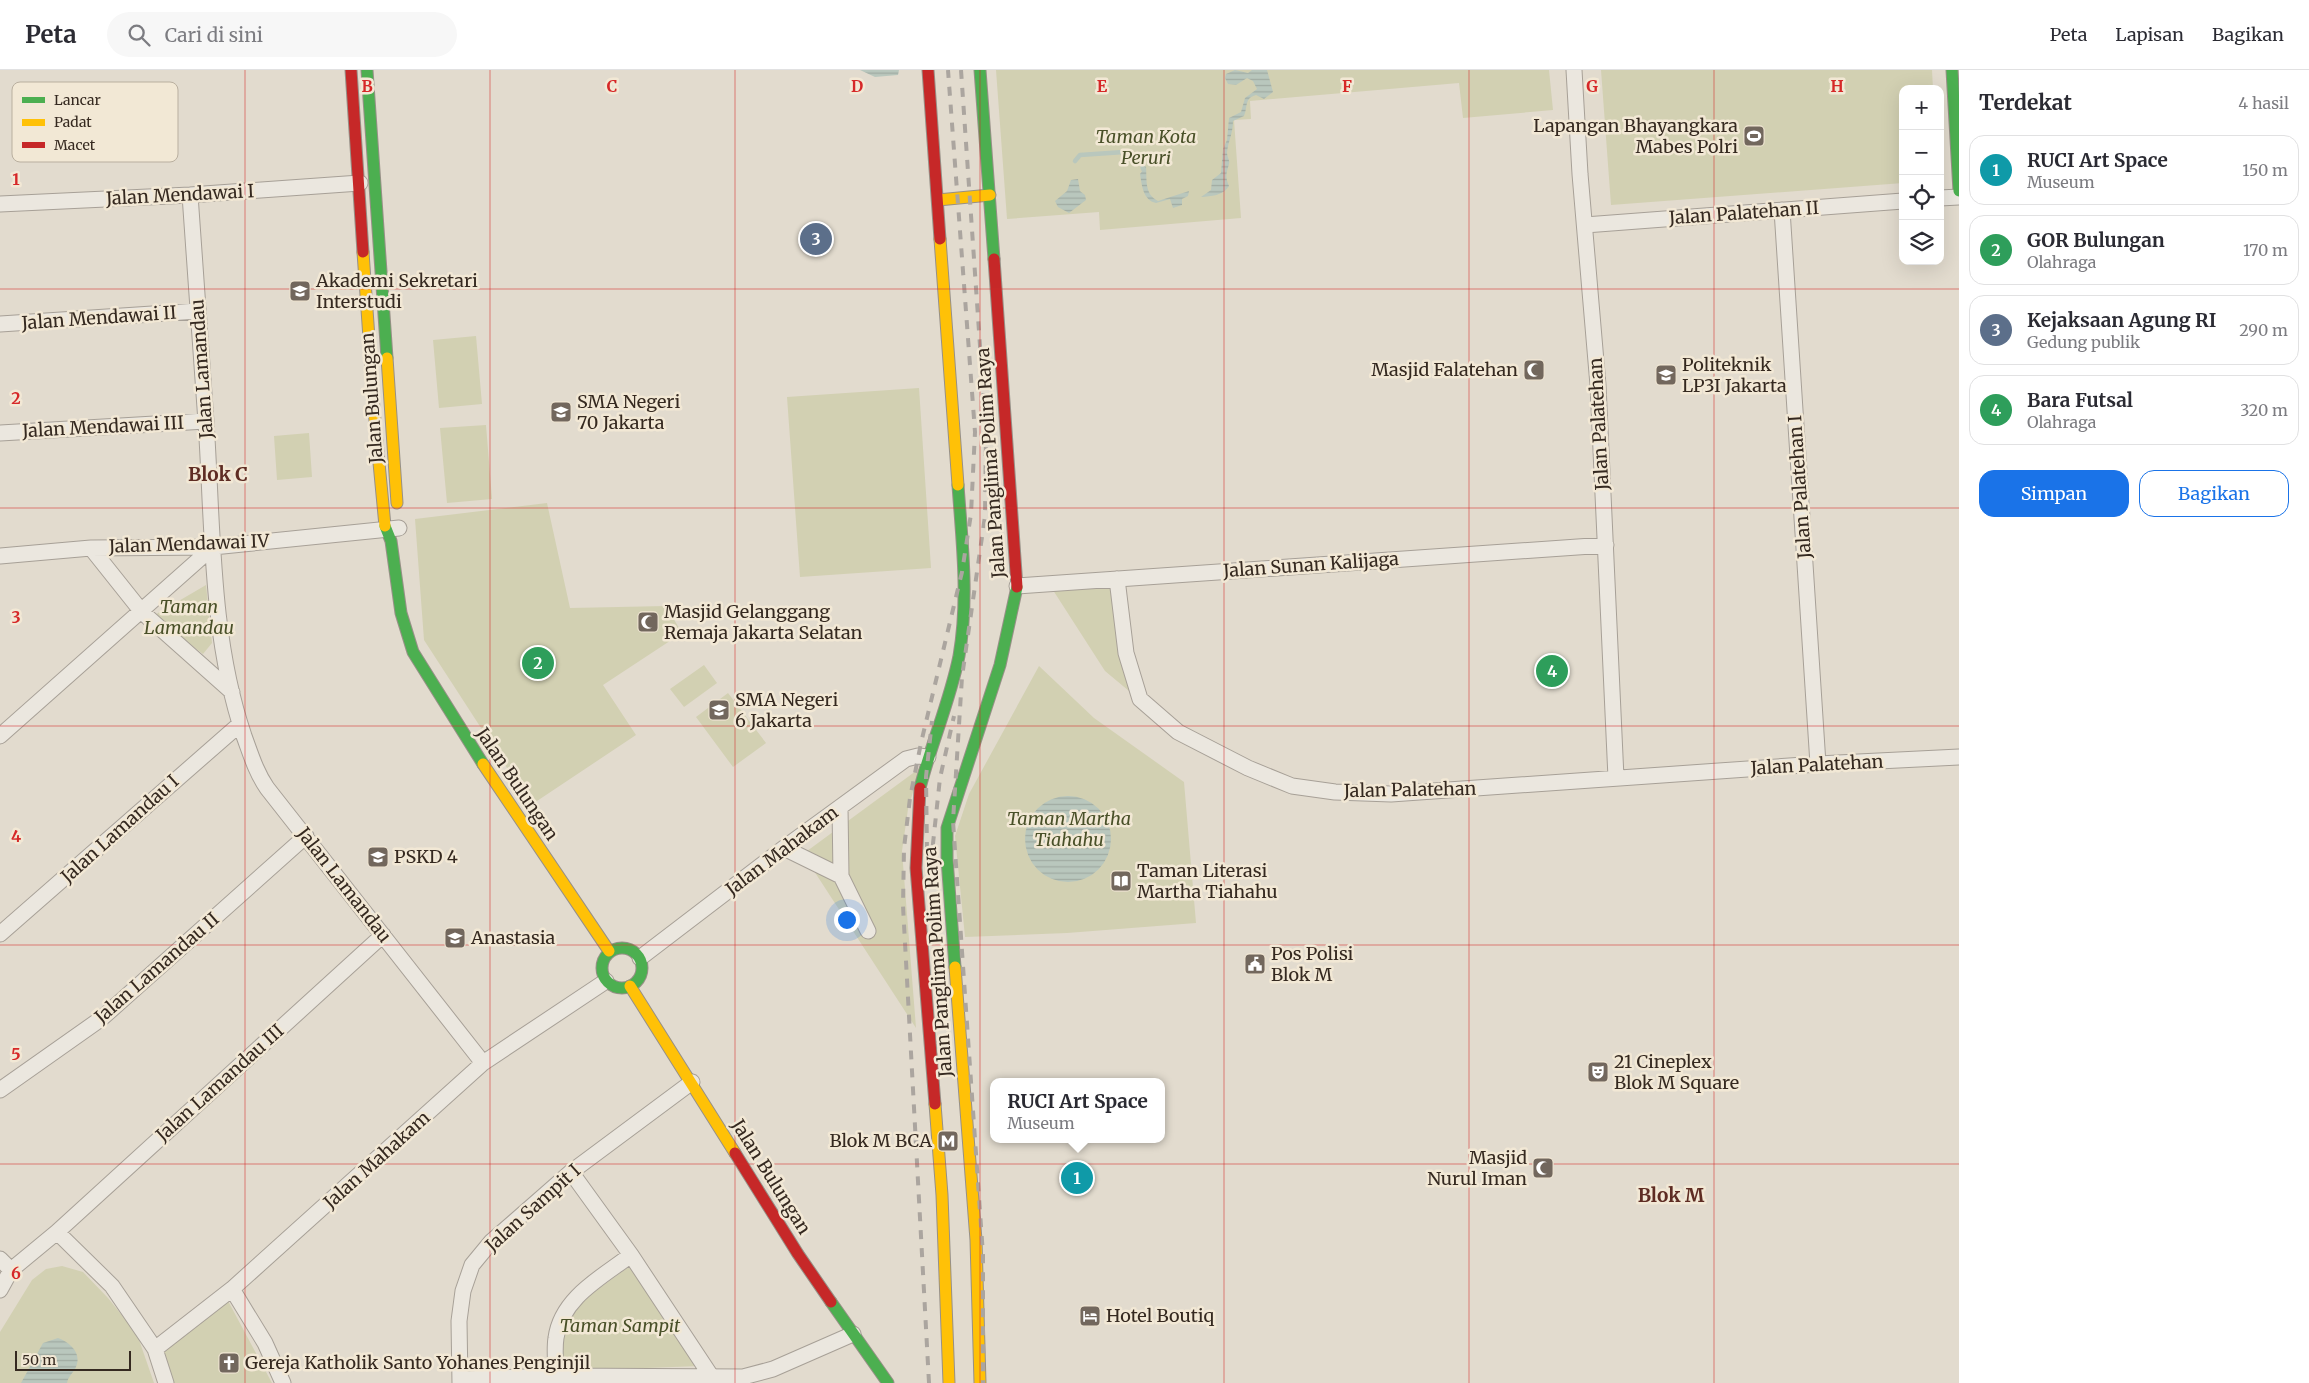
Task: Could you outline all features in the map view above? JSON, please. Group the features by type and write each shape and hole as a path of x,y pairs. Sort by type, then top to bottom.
{"main road":[{"name":"Jalan Bulungan","path":"351,70 374,410 392,533 401,613 413,652 474,754 609,951"},
{"name":"Jalan Bulungan","path":"367,70 392,533"},
{"name":"Jalan Panglima Polim Raya","path":"928,70 966,594 959,655 952,687 928,757 920,789 916,868 942,1195 948,1242 950,1383"},
{"name":"Jalan Panglima Polim Raya","path":"980,70 1017,586 1000,664 947,828 947,859 980,1339 980,1383"},
{"path":"1952,70 1959,191"},
{"path":"938,200 990,196"},
{"path":"617,948 626,948 635,952 640,958 641,975 637,982 622,988 613,986 606,981 602,974 601,965 609,951 617,948"},
{"name":"Jalan Bulungan","path":"630,986 692,1082 798,1254 888,1383"}],"street":[{"name":"Jalan Palatehan","path":"1574,70 1598,384 1616,778"},
{"name":"Jalan Mendawai I","path":"0,204 190,195 360,184"},
{"name":"Jalan Lamandau","path":"190,195 213,547 221,628 232,692 240,724 257,773 267,788 483,1063"},
{"path":"1944,198 1959,197"},
{"name":"Jalan Palatehan II","path":"1585,225 1899,201"},
{"name":"Jalan Palatehan I","path":"1782,210 1818,764"},
{"name":"Jalan Mendawai II","path":"0,324 198,311"},
{"name":"Jalan Mendawai III","path":"0,434 206,421"},
{"name":"Jalan Mendawai IV","path":"3,558 91,548 213,547 392,533"},
{"name":"Jalan Sunan Kalijaga","path":"1017,586 1606,545"},
{"path":"0,736 213,547"},
{"path":"91,548 142,612 232,692"},
{"name":"Jalan Palatehan","path":"1117,579 1126,653 1140,700 1178,732 1204,747 1292,786 1335,792 1391,794 1818,764 1959,757"},
{"name":"Jalan Lamandau I","path":"0,934 240,724"},
{"name":"Jalan Mahakam","path":"640,958 784,848 906,759 918,756 928,757"},
{"path":"840,807 841,876 868,932"},
{"name":"Jalan Lamandau II","path":"0,1090 102,1018 306,836"},
{"path":"784,848 841,876"},
{"name":"Jalan Lamandau III","path":"58,1232 383,935"},
{"name":"Jalan Mahakam","path":"155,1349 232,1289 483,1063 606,981"},
{"name":"Jalan Sampit I","path":"460,1381 459,1321 463,1291 472,1265 491,1242 571,1172 692,1082"},
{"path":"571,1172 631,1255 711,1376"},
{"path":"0,1290 11,1270 58,1232 112,1286 155,1349 166,1383"},
{"path":"556,1376 556,1337 563,1314 576,1297 631,1255"},
{"path":"0,1259 11,1270"},
{"path":"232,1289 265,1343 283,1383"},
{"path":"460,1381 556,1376 743,1377 773,1368 853,1334"}],"green space":[{"name":"Taman Kota Peruri","path":"996,70 1549,70 1553,110 1463,118 1459,83 1250,101 1251,119 1234,120 1241,218 1100,230 1099,212 1007,219"},
{"name":"Lapangan Bhayangkara Mabes Polri","path":"1601,70 1932,70 1933,85 1899,85 1899,183 1611,205"},
{"path":"476,336 482,404 439,408 433,340"},
{"path":"919,388 931,568 800,577 787,397"},
{"path":"486,425 492,499 447,503 440,428"},
{"path":"309,433 312,477 277,480 274,436"},
{"path":"547,503 570,608 666,606 682,633 603,685 636,735 531,805 424,640 415,519"},
{"name":"Taman Lamandau","path":"206,585 212,643 203,654 153,616"},
{"path":"1123,585 1135,696 1105,671 1051,587"},
{"path":"704,665 717,683 684,707 670,689"},
{"name":"Taman Martha Tiahahu","path":"1039,666 1094,718 1184,782 1196,923 1067,933 965,937 955,836 969,794"},
{"path":"728,693 766,743 733,767 696,717"},
{"path":"920,768 908,809 902,851 916,1028 803,854"},
{"path":"62,1266 83,1272 108,1298 137,1334 154,1383 0,1383 0,1332 32,1280 46,1269"},
{"name":"Taman Sampit","path":"630,1266 700,1366 565,1371 561,1337 580,1302"},
{"path":"227,1299 272,1383 169,1383 163,1347"}],"shaded area":[{"path":"860,70 899,70 898,75 875,77"},
{"path":"1235,70 1248,73 1252,70 1267,70 1273,92 1264,99 1256,95 1252,96 1248,101 1244,116 1233,121 1227,153 1229,163 1226,178 1229,186 1220,194 1201,197 1211,190 1212,180 1221,173 1229,118 1241,112 1245,98 1257,89 1253,81 1247,78 1236,85 1228,84 1225,78 1226,74"},
{"path":"1146,166 1147,186 1150,194 1158,201 1189,191 1188,196 1182,199 1182,205 1173,208 1170,199 1156,203 1148,199 1144,192 1140,174"},
{"path":"1078,179 1080,191 1085,195 1086,200 1069,213 1058,207 1055,201 1067,191 1071,180"},
{"path":"1068,796 1084,800 1098,809 1107,823 1111,839 1107,855 1098,869 1084,878 1068,882 1052,878 1038,869 1029,855 1025,839 1029,823 1038,809 1052,800"},
{"path":"58,1338 71,1346 78,1359 67,1383 21,1383 43,1343"}],"waterway":[{"path":"1075,161 1080,155 1124,152"},
{"path":"1141,157 1143,169"}],"railway":[{"path":"929,1383 903,906 904,848 910,798 921,743 962,572 971,514 975,432 948,70"},
{"path":"961,70 986,433 985,516 962,677 953,821 983,1255 983,1383"},
{"path":"929,881 940,778 954,716"},
{"path":"927,851 926,777 932,721"}],"traffic: fast":[{"path":"367,70 387,358"},
{"path":"980,70 994,259"},
{"path":"1952,70 1959,191"},
{"path":"920,788 951,689 962,634 964,570 958,485"},
{"path":"385,526 391,541 401,613 413,652 483,764"},
{"path":"955,967 947,859 947,828 1000,665 1017,587"},
{"path":"626,948 633,951 639,957 642,968 641,976 633,985 626,988 618,988 611,985 603,976 602,964 605,957 614,949 626,948"},
{"path":"831,1302 888,1383"}],"traffic: slow":[{"path":"938,200 990,195"},
{"path":"940,239 958,485"},
{"path":"363,252 374,410 385,526"},
{"path":"387,358 397,503"},
{"path":"483,764 609,951"},
{"path":"955,967 976,1240 980,1383"},
{"path":"630,986 735,1153"},
{"path":"935,1104 942,1195 949,1383"}],"traffic: jam":[{"path":"351,70 363,252"},
{"path":"928,70 940,239"},
{"path":"994,259 1017,587"},
{"path":"920,788 916,868 935,1104"},
{"path":"735,1153 798,1254 831,1302"}],"place":[{"name":"Lapangan Bhayangkara Mabes Polri","path":"1754,136"},
{"name":"Kejaksaan Agung RI","path":"816,239"},
{"name":"Akademi Sekretari Interstudi","path":"300,291"},
{"name":"Masjid Falatehan","path":"1534,370"},
{"name":"Politeknik LP3I Jakarta","path":"1666,375"},
{"name":"SMA Negeri 70 Jakarta","path":"561,412"},
{"name":"Masjid Gelanggang Remaja Jakarta Selatan","path":"648,622"},
{"name":"GOR Bulungan","path":"538,663"},
{"name":"Bara Futsal","path":"1552,671"},
{"name":"SMA Negeri 6 Jakarta","path":"719,710"},
{"name":"PSKD 4","path":"378,857"},
{"name":"Taman Literasi Martha Tiahahu","path":"1121,881"},
{"name":"Anastasia","path":"455,938"},
{"name":"Pos Polisi Blok M","path":"1255,964"},
{"name":"21 Cineplex Blok M Square","path":"1598,1072"},
{"name":"Blok M BCA","path":"948,1141"},
{"name":"Masjid Nurul Iman","path":"1543,1168"},
{"name":"RUCI Art Space","path":"1077,1178"},
{"name":"Hotel Boutiq","path":"1090,1316"},
{"name":"Gereja Katholik Santo Yohanes Penginjil","path":"229,1363"}],"district":[{"name":"Blok C","path":"218,474"},
{"name":"Blok M","path":"1671,1195"}]}
